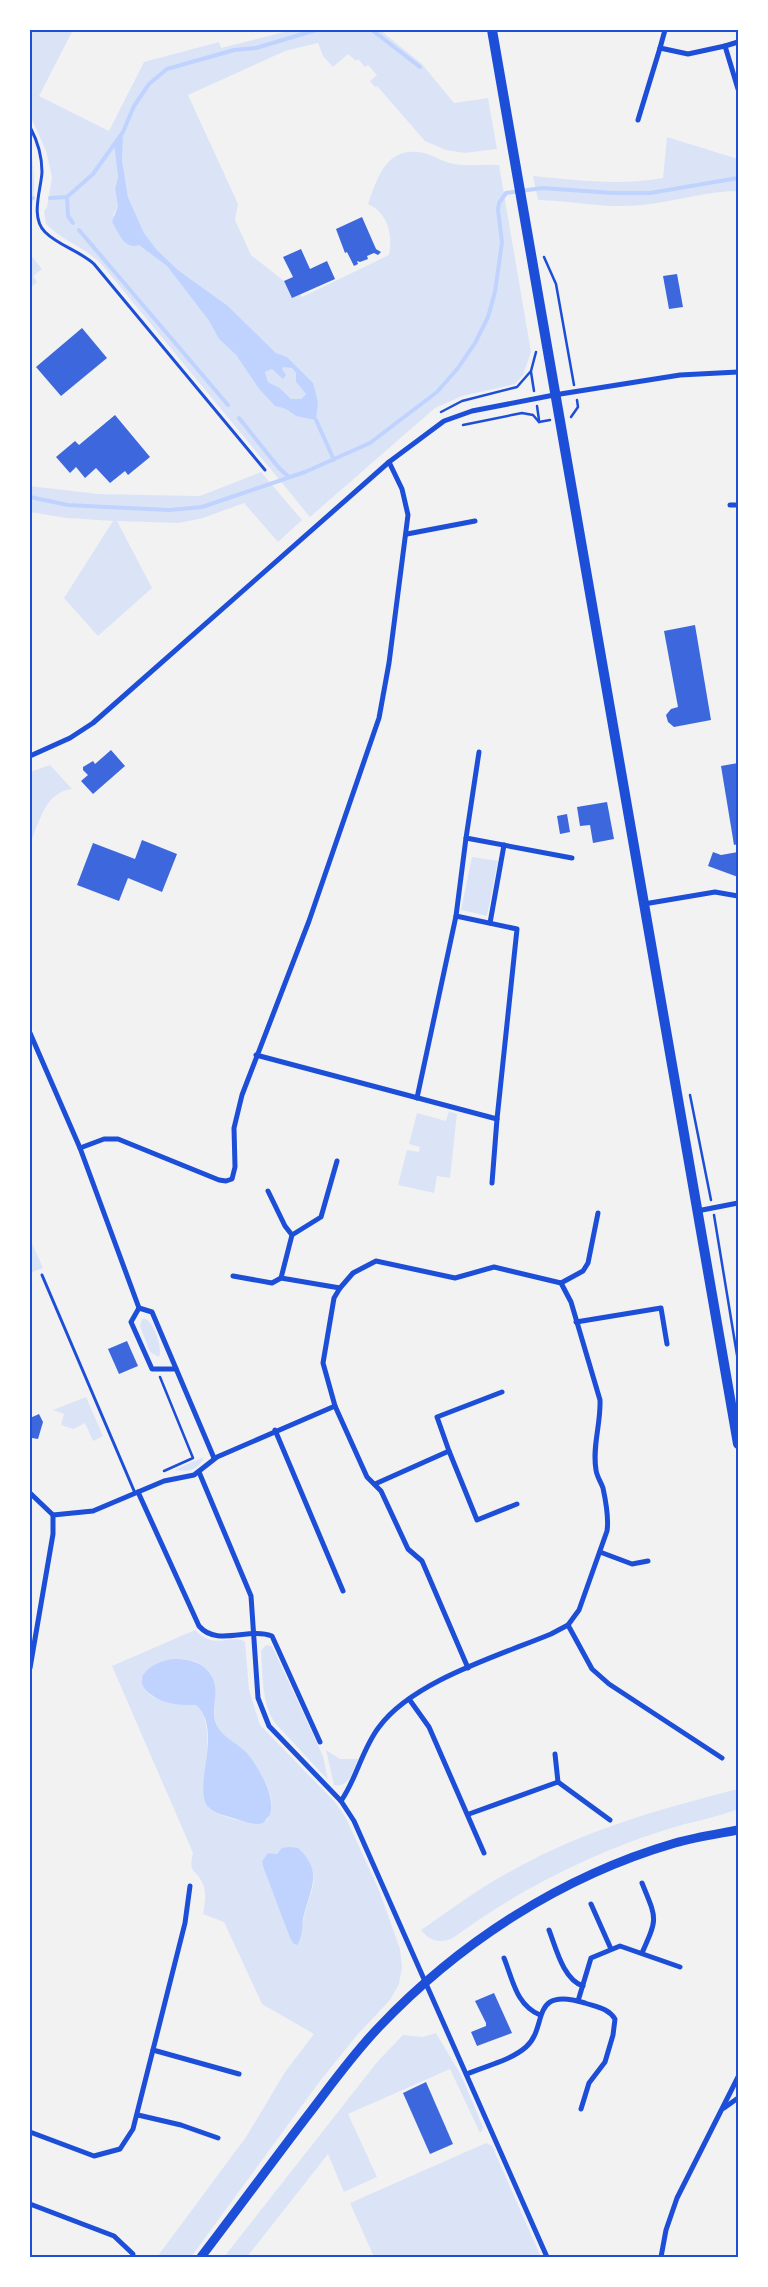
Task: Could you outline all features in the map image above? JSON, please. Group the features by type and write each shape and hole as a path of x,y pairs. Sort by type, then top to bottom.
{"main road":[{"path":"492,30 738,1444"}],"street":[{"path":"638,120 665,30"},
{"path":"660,48 688,54 738,42"},
{"path":"725,46 738,89"},
{"path":"30,756 70,738 93,723 389,462 428,431 455,415 554,395 680,375 738,372"},
{"path":"80,1148 104,1139 118,1139 219,1180 226,1181 232,1179 235,1167 236,1117 256,1055 309,921 376,729 389,663 408,515 406,502 389,462"},
{"path":"730,504 738,505"},
{"path":"407,534 474,521"},
{"path":"417,1098 456,916 479,752"},
{"path":"466,838 572,858"},
{"path":"490,923 504,845"},
{"path":"644,904 715,892 726,892 738,896"},
{"path":"456,916 517,929 492,1183"},
{"path":"30,1033 80,1148 139,1308 131,1322 152,1369 176,1369"},
{"path":"256,1055 498,1120"},
{"path":"281,1278 292,1235 321,1217 337,1161"},
{"path":"268,1191 285,1226 292,1235"},
{"path":"696,1211 738,1203"},
{"path":"468,1668 422,1562 408,1550 382,1491 367,1477 335,1406 323,1363 334,1298 353,1273 376,1261 455,1278 494,1267 561,1283 583,1271 588,1263 598,1212"},
{"path":"233,1276 272,1283 281,1278 340,1288"},
{"path":"341,1801 350,1789 377,1728 393,1710 426,1686 551,1634 568,1625 579,1610 608,1524 603,1487 596,1473 594,1450 600,1417 600,1400 571,1302 561,1283"},
{"path":"139,1308 152,1312 214,1458"},
{"path":"576,1322 660,1308 667,1344"},
{"path":"502,1392 436,1417 477,1520 517,1504"},
{"path":"53,1515 93,1512 173,1478 197,1473 214,1458 275,1430 335,1406"},
{"path":"275,1430 343,1591"},
{"path":"375,1484 449,1451"},
{"path":"197,1473 246,1582 253,1610 258,1698 265,1718 269,1726 341,1801 359,1831 547,2257"},
{"path":"137,1492 199,1626 207,1634 216,1636 255,1633 272,1636 320,1742"},
{"path":"30,1493 53,1515 53,1534 30,1668"},
{"path":"600,1552 632,1564 648,1561"},
{"path":"568,1625 592,1669 609,1684 722,1758"},
{"path":"409,1699 429,1727 484,1853"},
{"path":"555,1754 558,1782 610,1820"},
{"path":"468,1814 558,1782"},
{"path":"201,2257 350,2061 379,2027 425,1982 462,1951 495,1928 567,1886 604,1869 676,1842 738,1830"},
{"path":"642,1883 654,1918 653,1927 642,1953"},
{"path":"30,2132 94,2156 120,2149 133,2129 138,2115 185,1923 190,1886"},
{"path":"591,1904 611,1949"},
{"path":"549,1930 569,1977 575,1983 583,1986"},
{"path":"578,2001 591,1958 620,1946 680,1968"},
{"path":"504,1958 522,2003 526,2008 540,2015"},
{"path":"467,2074 519,2052 528,2046 533,2039 544,2008 558,2000 578,2001 606,2010 615,2019 613,2035 605,2062 589,2083 582,2109"},
{"path":"153,2050 239,2074"},
{"path":"661,2257 666,2230 677,2198 738,2077"},
{"path":"723,2108 738,2098"},
{"path":"138,2115 181,2125 218,2138"},
{"path":"30,2204 114,2236 133,2254"}],"lane":[{"path":"30,126 41,161 37,211 42,229 54,239 80,253 94,264 266,470"},
{"path":"42,1274 137,1492"}],"path":[{"path":"544,257 556,284 576,392 578,407 571,417"},
{"path":"458,426 522,413 533,416 539,422"},
{"path":"156,1369 194,1458 158,1474"}],"shaded area":[{"path":"30,30 73,30 39,96 109,131 144,62 219,42 221,48 292,30 380,30 422,64 454,103 488,98 497,149 465,153 446,150 425,141 377,86 375,87 370,81 377,75 368,65 365,67 358,59 356,61 348,54 333,67 323,56 318,43 285,51 188,95 238,204 235,220 251,255 284,281 292,298 300,294 302,297 389,255 388,225 380,213 368,204 380,173 393,158 411,152 424,153 455,164 499,165 531,352 523,375 515,384 462,396 435,408 310,517 103,266 46,224 44,211 47,207 52,177 46,151 30,115","holes":["122,133 122,160 128,197 144,233 157,250 178,270 228,306 276,353 287,357 318,402 316,411 296,416 286,409 275,406 259,389 236,355 219,339 209,321 167,266 139,244 135,246 113,215 118,206 115,189 118,177 114,144"]},
{"path":"667,137 738,159 738,191 726,191 654,204 629,206 538,200 533,176 614,182 663,178"},
{"path":"30,146 34,170 34,198 30,213"},
{"path":"30,254 42,269 33,276 37,282 30,288"},
{"path":"284,366 292,368 296,373 296,382 306,394 301,399 291,399 280,388 268,382 265,372 272,369 286,375 282,369"},
{"path":"261,472 302,520 278,542 244,503 203,518 179,523 117,521 152,588 98,636 64,598 113,521 66,518 30,512 30,486 98,494 200,496"},
{"path":"50,765 72,789 63,791 49,802 40,818 30,844 30,772"},
{"path":"472,857 498,861 487,916 461,910"},
{"path":"449,1111 457,1114 450,1178 437,1176 434,1193 398,1185 407,1150 419,1152 420,1147 409,1144 417,1113 446,1121"},
{"path":"30,1239 43,1268 30,1273"},
{"path":"142,1319 146,1319 155,1331 160,1348 159,1357 150,1352 140,1326"},
{"path":"86,1397 103,1436 93,1441 85,1423 73,1429 61,1425 64,1414 53,1410"},
{"path":"204,1457 202,1462 192,1470 174,1470"},
{"path":"195,1630 210,1640 234,1639 245,1642 249,1690 260,1725 335,1802 346,1818 379,1890 400,1949 402,1968 399,1984 390,2000 358,2034 320,2081 191,2257 157,2257 246,2137 285,2072 314,2034 262,2004 224,1922 203,1914 205,1890 192,1868 193,1853 112,1666","holes":["173,1659 194,1661 205,1668 210,1675 214,1690 214,1714 219,1729 224,1736 251,1758 262,1775 270,1794 271,1812 267,1820 253,1824 234,1819 211,1810 206,1802 204,1791 207,1730 204,1716 196,1705 162,1700 148,1693 143,1687 141,1678","268,1853 309,1861 312,1869 314,1880 300,1940 290,1938 262,1861"]},
{"path":"266,1645 272,1646 323,1756 328,1780 275,1723 270,1715 265,1697 261,1651"},
{"path":"326,1750 340,1759 358,1759 350,1777 344,1784 334,1785"},
{"path":"738,1789 738,1809 674,1827 581,1862 502,1905 449,1940 431,1939 421,1930 501,1877 567,1843 651,1813"},
{"path":"436,2033 461,2075 483,2127 482,2131 480,2133 450,2069 348,2114 377,2177 344,2192 328,2154 247,2257 224,2257 378,2061 403,2035 423,2037"},
{"path":"486,2143 492,2146 541,2257 374,2257 350,2203"}],"water":[{"path":"123,132 122,160 128,197 144,233 157,250 178,270 228,306 276,353 287,357 313,383 318,402 316,420 296,416 286,409 275,406 259,389 236,355 219,339 209,321 167,266 139,245 129,245 123,240 112,222 118,206 115,189 118,177 114,144","holes":["284,367 292,368 296,373 296,382 306,394 301,399 291,399 280,388 268,382 265,372 272,369 283,379 286,375 282,369"]},
{"path":"173,1659 198,1663 211,1676 215,1684 215,1721 219,1729 246,1752 265,1782 271,1799 271,1807 270,1815 263,1823 248,1823 217,1813 208,1807 204,1798 203,1786 208,1743 204,1716 196,1705 163,1701 148,1693 143,1686 144,1674 149,1669 164,1661"},
{"path":"282,1848 298,1848 306,1857 313,1874 313,1882 297,1945 290,1938 262,1861 268,1853 277,1854"}],"building":[{"path":"362,217 376,249 381,252 378,255 374,253 367,256 368,259 360,262 357,261 358,264 354,266 347,252 345,253 336,229"},
{"path":"301,249 310,269 327,261 335,279 292,298 284,281 293,277 283,257"},
{"path":"677,274 683,307 669,309 663,276"},
{"path":"82,328 107,358 61,396 36,367"},
{"path":"115,415 150,457 128,475 125,471 110,483 96,468 85,478 76,467 70,473 56,457 75,441 79,445"},
{"path":"695,625 711,720 674,727 668,722 666,715 671,709 678,707 664,631"},
{"path":"111,750 125,766 93,794 81,781 88,775 83,770 83,767 93,761 95,764"},
{"path":"738,763 738,844 734,845 721,766"},
{"path":"607,802 614,839 593,843 590,825 580,826 577,807"},
{"path":"567,814 570,832 560,834 557,816"},
{"path":"142,840 177,854 162,892 128,878 119,901 77,885 93,843 135,859"},
{"path":"713,852 721,855 738,852 738,877 708,866"},
{"path":"127,1341 138,1366 119,1374 108,1349"},
{"path":"39,1414 43,1422 38,1439 32,1438 30,1443 30,1418"},
{"path":"494,1993 512,2033 477,2046 471,2032 486,2026 486,2023 475,2001"},
{"path":"426,2082 453,2144 430,2154 403,2093"}],"waterway":[{"path":"50,198 67,197 93,174 123,132 134,106 149,84 167,69 234,50 256,48 316,30"},
{"path":"372,30 420,67"},
{"path":"30,497 68,505 169,510 202,507 305,472 370,443 437,392 458,368 475,343 488,317 495,292 502,242 498,210 499,203 506,193 542,188 613,193 650,193 738,178"},
{"path":"67,197 68,216 73,223"},
{"path":"79,230 228,405"},
{"path":"239,418 279,468 289,477"},
{"path":"316,420 334,460"}]}
